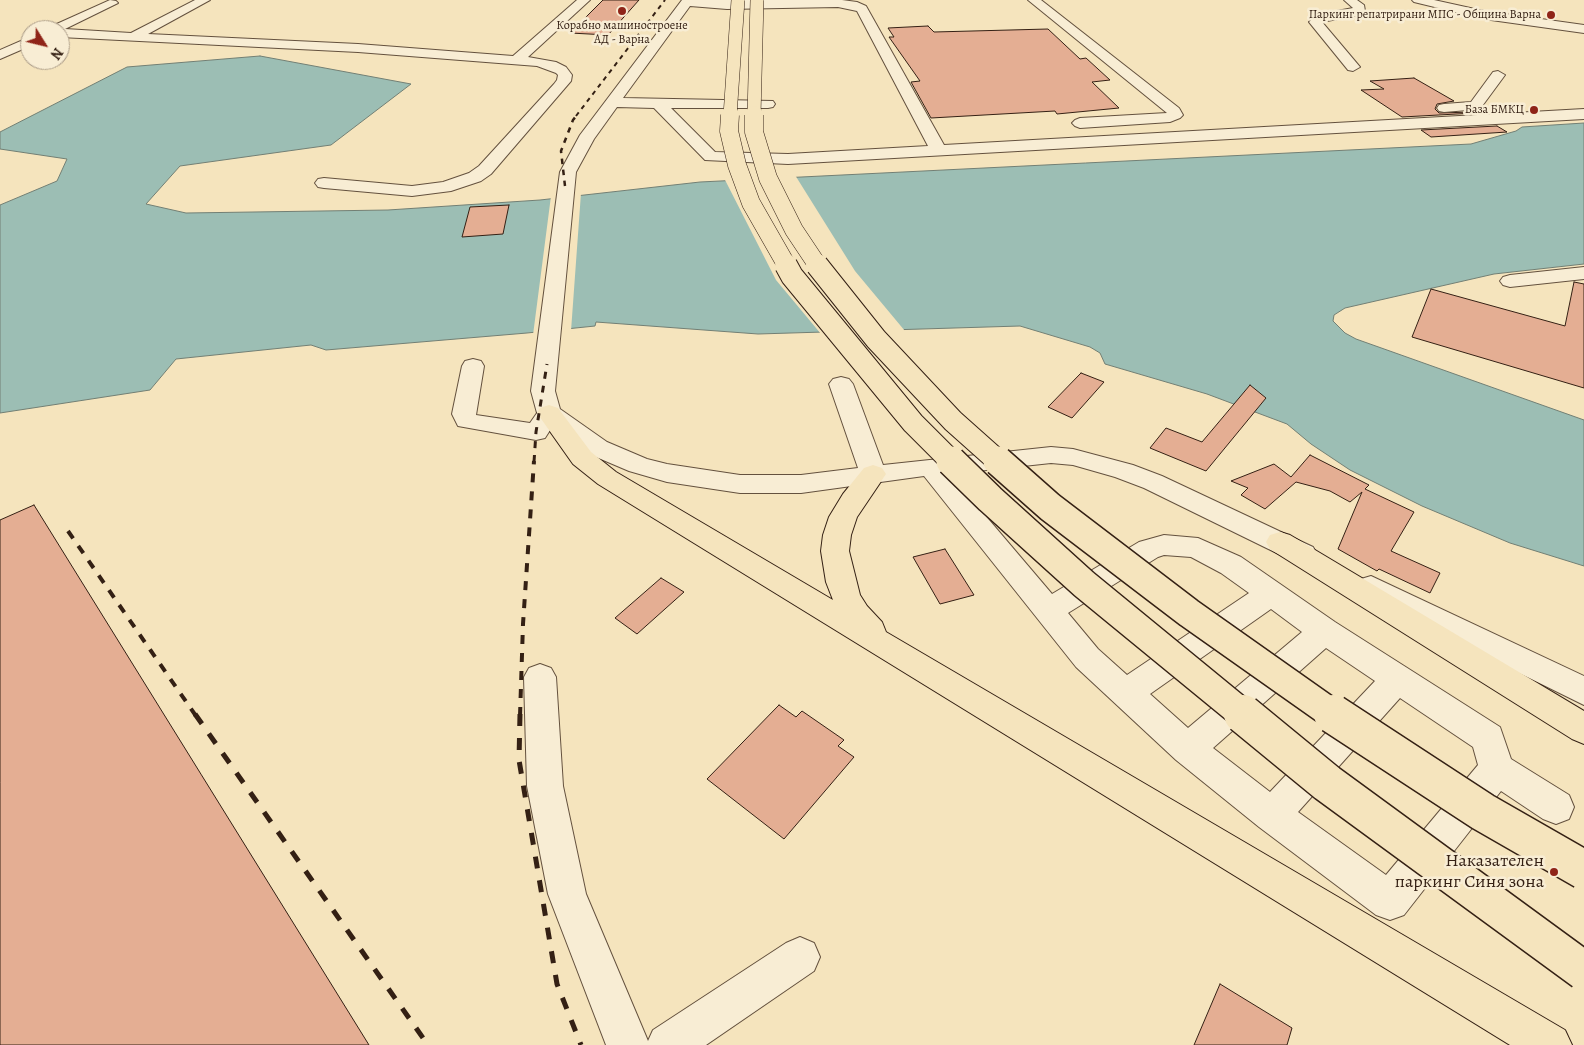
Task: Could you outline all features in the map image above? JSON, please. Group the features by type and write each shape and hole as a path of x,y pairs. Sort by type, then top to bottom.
{"highway":[{"path":"738,0 729,131 737,165 751,203 792,276 913,422 990,499 1084,584 1327,783 1584,971"},
{"path":"757,0 754,132 768,178 794,230 823,274 876,339 953,421 1050,506 1196,619 1323,708 1483,812 1584,870"},
{"path":"549,413 582,458 607,478 1550,1045"},
{"path":"873,474 852,501 843,517 837,535 835,551 841,582 851,606 869,630 894,652"},
{"path":"1280,542 1584,729"}],"street":[{"path":"70,23 112,4 101,0"},
{"path":"134,36 204,0"},
{"path":"517,60 584,0"},
{"path":"1034,0 1174,111 1174,115 1170,117 1064,124"},
{"path":"1350,0 1360,8 1359,11 1320,18 1315,22 1353,66"},
{"path":"1418,0 1484,15 1584,29"},
{"path":"938,150 862,9 853,2 727,5 688,1 612,102 578,150 571,166 565,186 543,391 549,413 598,448 638,465 675,475 740,484 802,484 930,467 1051,455 1073,457 1124,471 1153,482 1584,691"},
{"path":"70,33 358,48 517,60 551,65 561,70 565,75 564,81 484,170 475,177 445,187 412,191 324,183"},
{"path":"0,56 20,46"},
{"path":"1368,125 1430,108 1475,106 1498,75"},
{"path":"612,102 768,104"},
{"path":"658,104 711,157 788,159 1584,114"},
{"path":"929,133 948,132"},
{"path":"1510,282 1584,273"},
{"path":"473,366 464,414 467,421 536,432 549,413"},
{"path":"841,384 873,474"},
{"path":"930,467 1087,658 1188,749 1272,815 1390,901 1497,768"},
{"path":"1049,610 1150,549 1164,545 1198,548 1216,556 1272,593 1324,631 1488,738 1497,768 1556,807"},
{"path":"1126,693 1272,593"},
{"path":"1188,749 1324,631"},
{"path":"540,677 546,786 567,894 628,1045"},
{"path":"1272,815 1397,679"},
{"path":"668,1045 800,957"}],"water":[{"path":"260,56 411,84 331,145 180,166 146,204 186,213 388,210 540,200 700,182 1471,144 1516,131 1522,127 1584,123 1584,264 1494,274 1345,308 1334,315 1333,321 1345,333 1356,339 1584,420 1584,566 1510,543 1422,506 1350,470 1311,444 1287,424 1207,394 1105,364 1100,353 1090,347 1020,326 758,334 596,322 595,326 326,350 311,345 176,359 150,390 0,413 0,205 57,181 67,159 0,149 0,132 127,67"}],"pier":[{"path":"795,175 855,271 905,331 821,334 776,280 724,178"},
{"path":"581,193 571,331 533,335 551,196"}],"building":[{"path":"603,0 639,0 608,35 570,33"},
{"path":"928,26 934,32 1048,29 1080,59 1086,58 1110,80 1092,82 1119,108 1057,114 1055,111 931,118 911,82 920,81 889,37 894,37 888,28"},
{"path":"1414,78 1454,101 1437,104 1435,109 1439,113 1475,113 1402,117 1361,90 1384,89 1370,81"},
{"path":"1497,126 1507,132 1431,137 1421,130"},
{"path":"509,205 503,234 462,237 470,207"},
{"path":"1574,282 1584,284 1584,388 1412,337 1431,289 1565,326"},
{"path":"1081,373 1104,382 1072,418 1048,407"},
{"path":"1250,385 1266,398 1206,471 1150,448 1166,428 1202,442"},
{"path":"1310,455 1369,485 1365,489 1414,512 1391,551 1440,573 1430,593 1379,569 1377,571 1338,549 1362,492 1350,502 1330,491 1296,482 1265,509 1241,495 1248,488 1231,481 1274,464 1291,477"},
{"path":"34,505 369,1045 0,1045 0,520"},
{"path":"945,549 974,595 940,604 913,557"},
{"path":"661,578 684,592 637,634 615,618"},
{"path":"779,705 796,717 802,711 844,740 838,746 854,757 784,839 707,779"},
{"path":"1220,984 1292,1028 1287,1045 1194,1045"}],"railway":[{"path":"576,116 665,0"},
{"path":"565,186 561,151 573,120 577,115"},
{"path":"534,462 536,432 547,364"},
{"path":"520,716 523,624 534,461"},
{"path":"68,531 196,716"},
{"path":"195,714 428,1045"},
{"path":"520,714 519,760 557,984 581,1045"}],"place":[{"name":"Корабно машиностроене АД - Варна","path":"622,11"},
{"name":"Паркинг репатрирани МПС - Община Варна","path":"1551,15"},
{"name":"База БМКЦ","path":"1534,110"},
{"name":"Наказателен паркинг Синя зона","path":"1554,872"}]}
